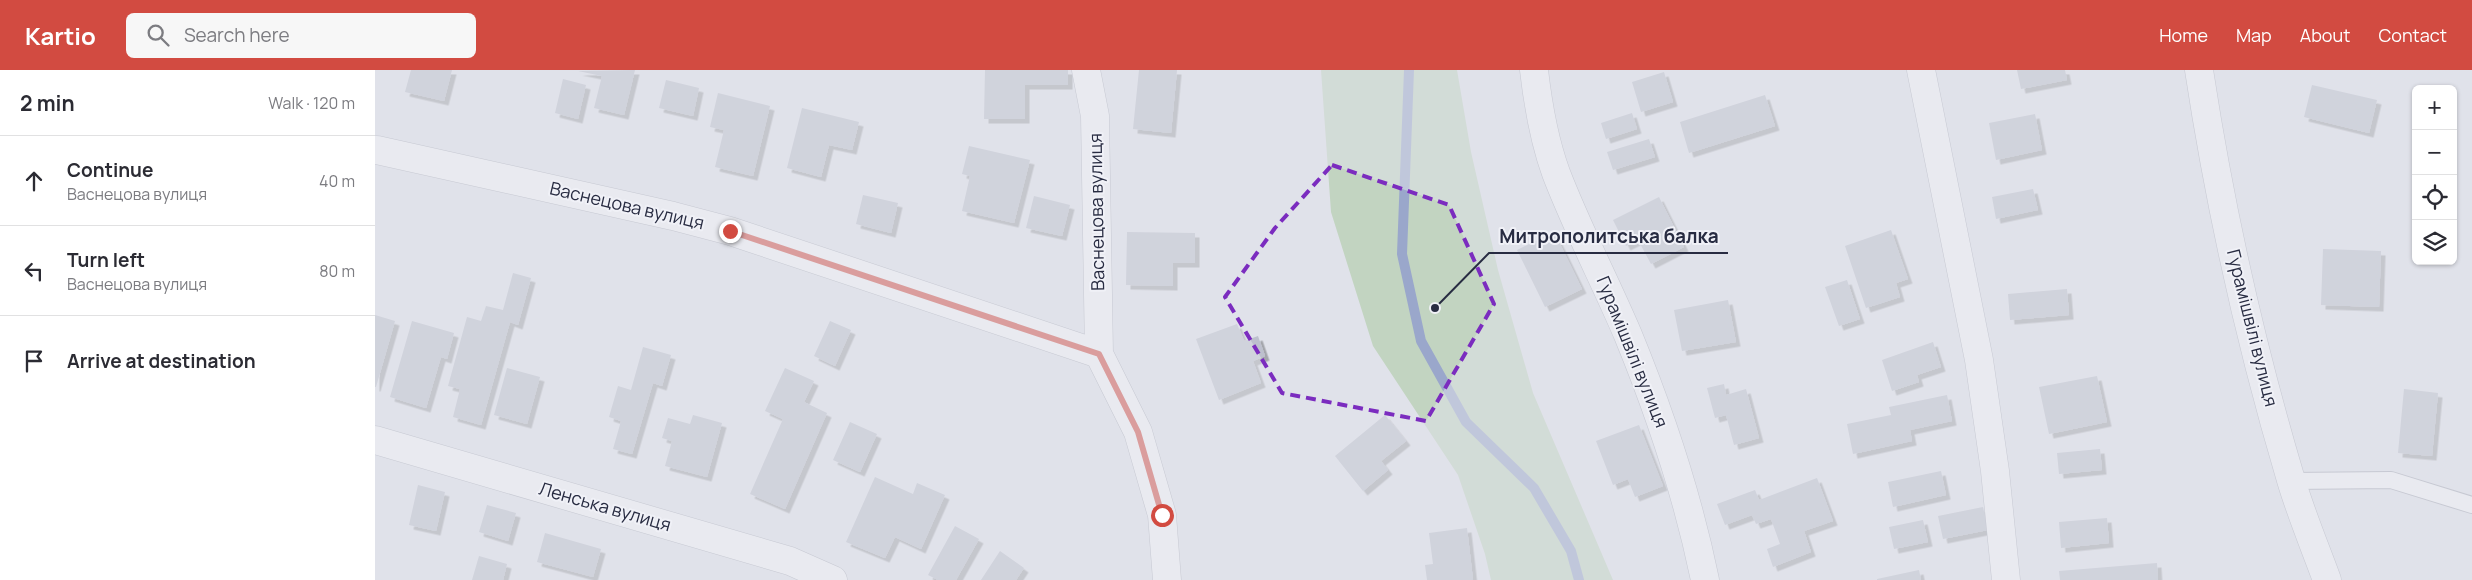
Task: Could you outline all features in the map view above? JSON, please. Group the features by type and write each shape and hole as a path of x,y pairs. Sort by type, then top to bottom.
{"street":[{"name":"Васнецова вулиця","path":"1085,70 1095,116 1099,354 1138,432 1162,515 1167,580"},
{"name":"Гурамішвілі вулиця","path":"1534,70 1538,106 1556,172 1628,337 1659,419 1699,549 1705,580"},
{"path":"1921,70 1979,360 1995,471 2006,580"},
{"name":"Гурамішвілі вулиця","path":"2199,70 2207,122 2244,306 2291,481 2327,580"},
{"name":"Васнецова вулиця","path":"376,149 673,216 730,231 1099,354"},
{"name":"Ленська вулиця","path":"375,440 790,561 833,580"}],"lane":[{"path":"2291,481 2391,480 2472,504"}],"highlighted area":[{"path":"1332,165 1449,205 1494,304 1426,421 1282,393 1225,297 1275,228"}],"green space":[{"path":"1321,70 1457,70 1471,152 1498,270 1533,393 1613,580 1491,580 1485,554 1458,475 1373,346 1331,212"}],"building":[{"path":"411,70 452,70 444,101 405,92"},
{"path":"635,70 624,115 594,108 602,76 578,71"},
{"path":"985,70 1068,70 1068,85 1025,85 1025,119 984,119"},
{"path":"1139,70 1177,70 1171,133 1133,129"},
{"path":"2017,70 2065,70 2067,80 2021,89"},
{"path":"1664,72 1673,102 1641,112 1632,82"},
{"path":"563,79 586,85 578,119 555,113"},
{"path":"666,80 699,88 693,116 659,108"},
{"path":"2312,85 2377,100 2369,133 2304,117"},
{"path":"718,93 770,106 753,176 715,167 724,130 710,127"},
{"path":"1765,95 1775,126 1689,153 1680,122"},
{"path":"802,108 859,122 852,150 829,145 821,177 787,168"},
{"path":"1632,113 1637,129 1606,139 1601,123"},
{"path":"2035,114 2042,150 1996,160 1989,123"},
{"path":"1649,139 1655,157 1613,170 1607,152"},
{"path":"969,146 1030,160 1014,223 962,211 970,176 962,174"},
{"path":"2033,189 2038,210 1996,219 1992,197"},
{"path":"863,195 898,203 891,233 856,224"},
{"path":"1034,196 1070,205 1062,236 1026,228"},
{"path":"1659,197 1684,247 1651,264 1638,240 1626,246 1613,220"},
{"path":"1891,230 1908,279 1896,283 1900,297 1866,308 1845,246"},
{"path":"1127,232 1195,233 1195,263 1173,263 1173,286 1126,285"},
{"path":"1554,232 1582,289 1545,307 1517,250"},
{"path":"2323,249 2381,251 2379,307 2321,305"},
{"path":"513,273 531,278 518,325 510,322 481,425 453,417 460,389 448,386 467,317 481,321 486,306 503,310"},
{"path":"1847,280 1860,319 1839,326 1825,287"},
{"path":"2067,289 2069,315 2010,320 2008,294"},
{"path":"1728,300 1736,342 1682,351 1674,310"},
{"path":"375,315 395,321 376,387 375,387"},
{"path":"412,321 454,333 447,359 441,357 426,408 390,397"},
{"path":"830,321 851,330 835,366 814,356"},
{"path":"1237,324 1244,341 1258,336 1265,356 1253,361 1261,383 1219,400 1196,339"},
{"path":"1933,342 1941,367 1917,375 1919,382 1892,391 1882,360"},
{"path":"643,347 671,355 662,386 653,383 632,454 613,449 621,421 609,417 618,386 631,390"},
{"path":"507,368 540,377 527,424 494,415"},
{"path":"785,368 814,381 804,402 827,413 785,509 750,494 783,419 765,411"},
{"path":"2097,376 2107,422 2049,434 2039,387"},
{"path":"1724,384 1726,395 1746,389 1759,438 1734,445 1726,415 1715,418 1707,388"},
{"path":"2404,389 2438,393 2432,456 2398,453"},
{"path":"1947,395 1952,421 1910,430 1912,441 1853,454 1847,424 1891,415 1889,407"},
{"path":"693,415 722,423 707,477 665,466 672,441 662,438 668,418 690,424"},
{"path":"1385,415 1406,441 1381,461 1388,470 1363,491 1335,456"},
{"path":"850,422 877,434 860,472 833,460"},
{"path":"1639,425 1663,486 1635,497 1628,479 1613,485 1596,441"},
{"path":"2100,449 2102,470 2059,474 2057,453"},
{"path":"1941,471 1946,495 1893,507 1888,482"},
{"path":"875,477 913,494 917,483 945,495 921,549 895,537 885,558 846,542"},
{"path":"1817,478 1833,521 1804,531 1811,552 1773,567 1767,549 1780,544 1771,519 1756,524 1752,515 1725,525 1717,504 1755,490 1759,500"},
{"path":"418,485 445,492 436,531 409,525"},
{"path":"487,505 516,513 508,541 479,532"},
{"path":"1983,507 1988,530 1943,539 1938,516"},
{"path":"2107,518 2109,543 2061,548 2059,522"},
{"path":"1923,520 1928,542 1894,549 1889,527"},
{"path":"955,526 979,539 956,580 938,580 928,575"},
{"path":"1467,528 1473,580 1427,580 1425,565 1433,564 1429,533"},
{"path":"545,533 601,549 593,577 537,562"},
{"path":"1000,551 1024,568 1016,580 981,580"},
{"path":"479,556 507,564 503,580 472,580"},
{"path":"2157,563 2158,580 2060,580 2059,571"},
{"path":"1919,570 1921,580 1877,580 1877,579"}],"waterway":[{"path":"1409,70 1402,254 1421,341 1466,422 1534,488 1571,551 1579,580"}],"place":[{"name":"Митрополитська балка","path":"1435,308"}],"route":[{"path":"730,231 1099,354 1138,432 1162,515"}]}
